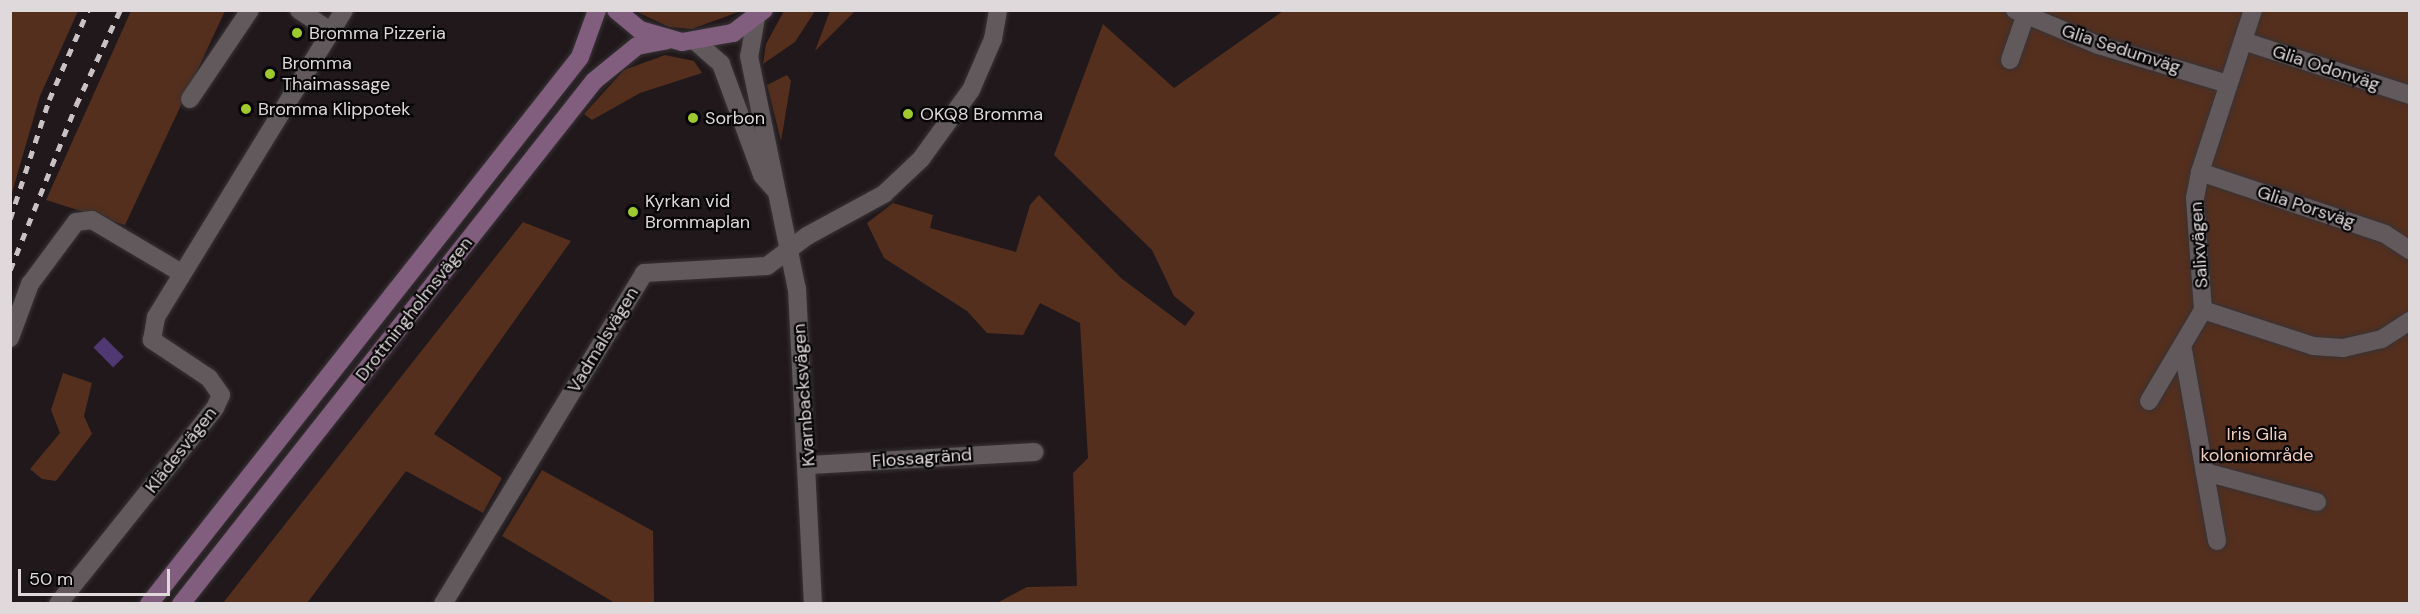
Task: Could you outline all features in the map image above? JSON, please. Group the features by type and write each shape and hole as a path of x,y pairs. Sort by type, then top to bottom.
{"main road":[{"name":"Drottningholmsvägen","path":"149,603 580,57 597,10"},
{"path":"616,10 640,30 667,40 696,42 733,33 760,14"},
{"name":"Drottningholmsvägen","path":"181,603 594,81 637,46 667,40"}],"street":[{"path":"190,99 250,10"},
{"path":"299,10 330,31"},
{"name":"Klädesvägen","path":"58,603 221,395 209,378 152,340 156,317 180,272 344,10"},
{"name":"Vadmalsvägen","path":"443,603 644,273 767,266 792,247 884,194 921,159 971,90 993,39 998,10"},
{"name":"Salixvägen","path":"2150,401 2183,350 2203,310 2195,198 2200,172 2253,10"},
{"name":"Kvarnbacksvägen","path":"760,14 749,56 776,171 774,189"},
{"path":"2010,60 2020,14"},
{"name":"Glia Sedumväg","path":"2020,14 2228,84"},
{"name":"Glia Odonväg","path":"2243,40 2409,95"},
{"name":"Kvarnbacksvägen","path":"696,42 721,64 762,175 774,189 792,247 810,465 813,603"},
{"name":"Glia Porsväg","path":"2200,172 2385,234 2409,250"},
{"path":"10,338 30,284 76,222 92,220 180,272"},
{"path":"2203,310 2313,346 2343,348 2382,339 2409,321"},
{"path":"2183,350 2217,541"},
{"name":"Flossagränd","path":"810,465 1035,452"},
{"path":"2205,472 2317,502"}],"green space":[{"path":"11,10 78,11 40,96 11,196"},
{"path":"131,11 225,11 125,225 46,200"},
{"path":"635,11 741,11 692,29 669,27"},
{"path":"784,11 815,11 795,42 763,64 766,44"},
{"path":"830,11 855,11 815,51"},
{"name":"Iris Glia koloniområde","path":"1283,11 2409,11 2409,603 997,603 1027,587 1077,586 1073,473 1088,458 1080,323 1040,303 1023,335 987,333 967,311 884,258 867,223 893,203 933,215 930,228 1016,252 1030,205 1039,195 1121,278 1185,326 1195,313 1174,296 1152,250 1054,155 1103,24 1174,88"},
{"path":"665,55 694,61 702,73 640,93 592,120 584,114 624,70"},
{"path":"787,75 791,81 781,141 767,85"},
{"path":"523,222 571,241 434,434 502,478 483,513 406,471 307,603 223,603"},
{"path":"63,373 92,383 84,416 92,434 56,481 42,479 30,469 60,433 51,410"},
{"path":"542,470 653,531 654,603 615,603 502,536"}],"shaded area":[{"path":"104,337 124,357 113,367 93,348"}],"railway":[{"path":"10,219 49,100 88,10"},
{"path":"10,270 76,105 120,10"}],"place":[{"name":"Bromma Pizzeria","path":"297,33"},
{"name":"Bromma Thaimassage","path":"270,74"},
{"name":"Bromma Klippotek","path":"246,109"},
{"name":"OKQ8 Bromma","path":"908,114"},
{"name":"Sorbon","path":"693,118"},
{"name":"Kyrkan vid Brommaplan","path":"633,212"}]}
